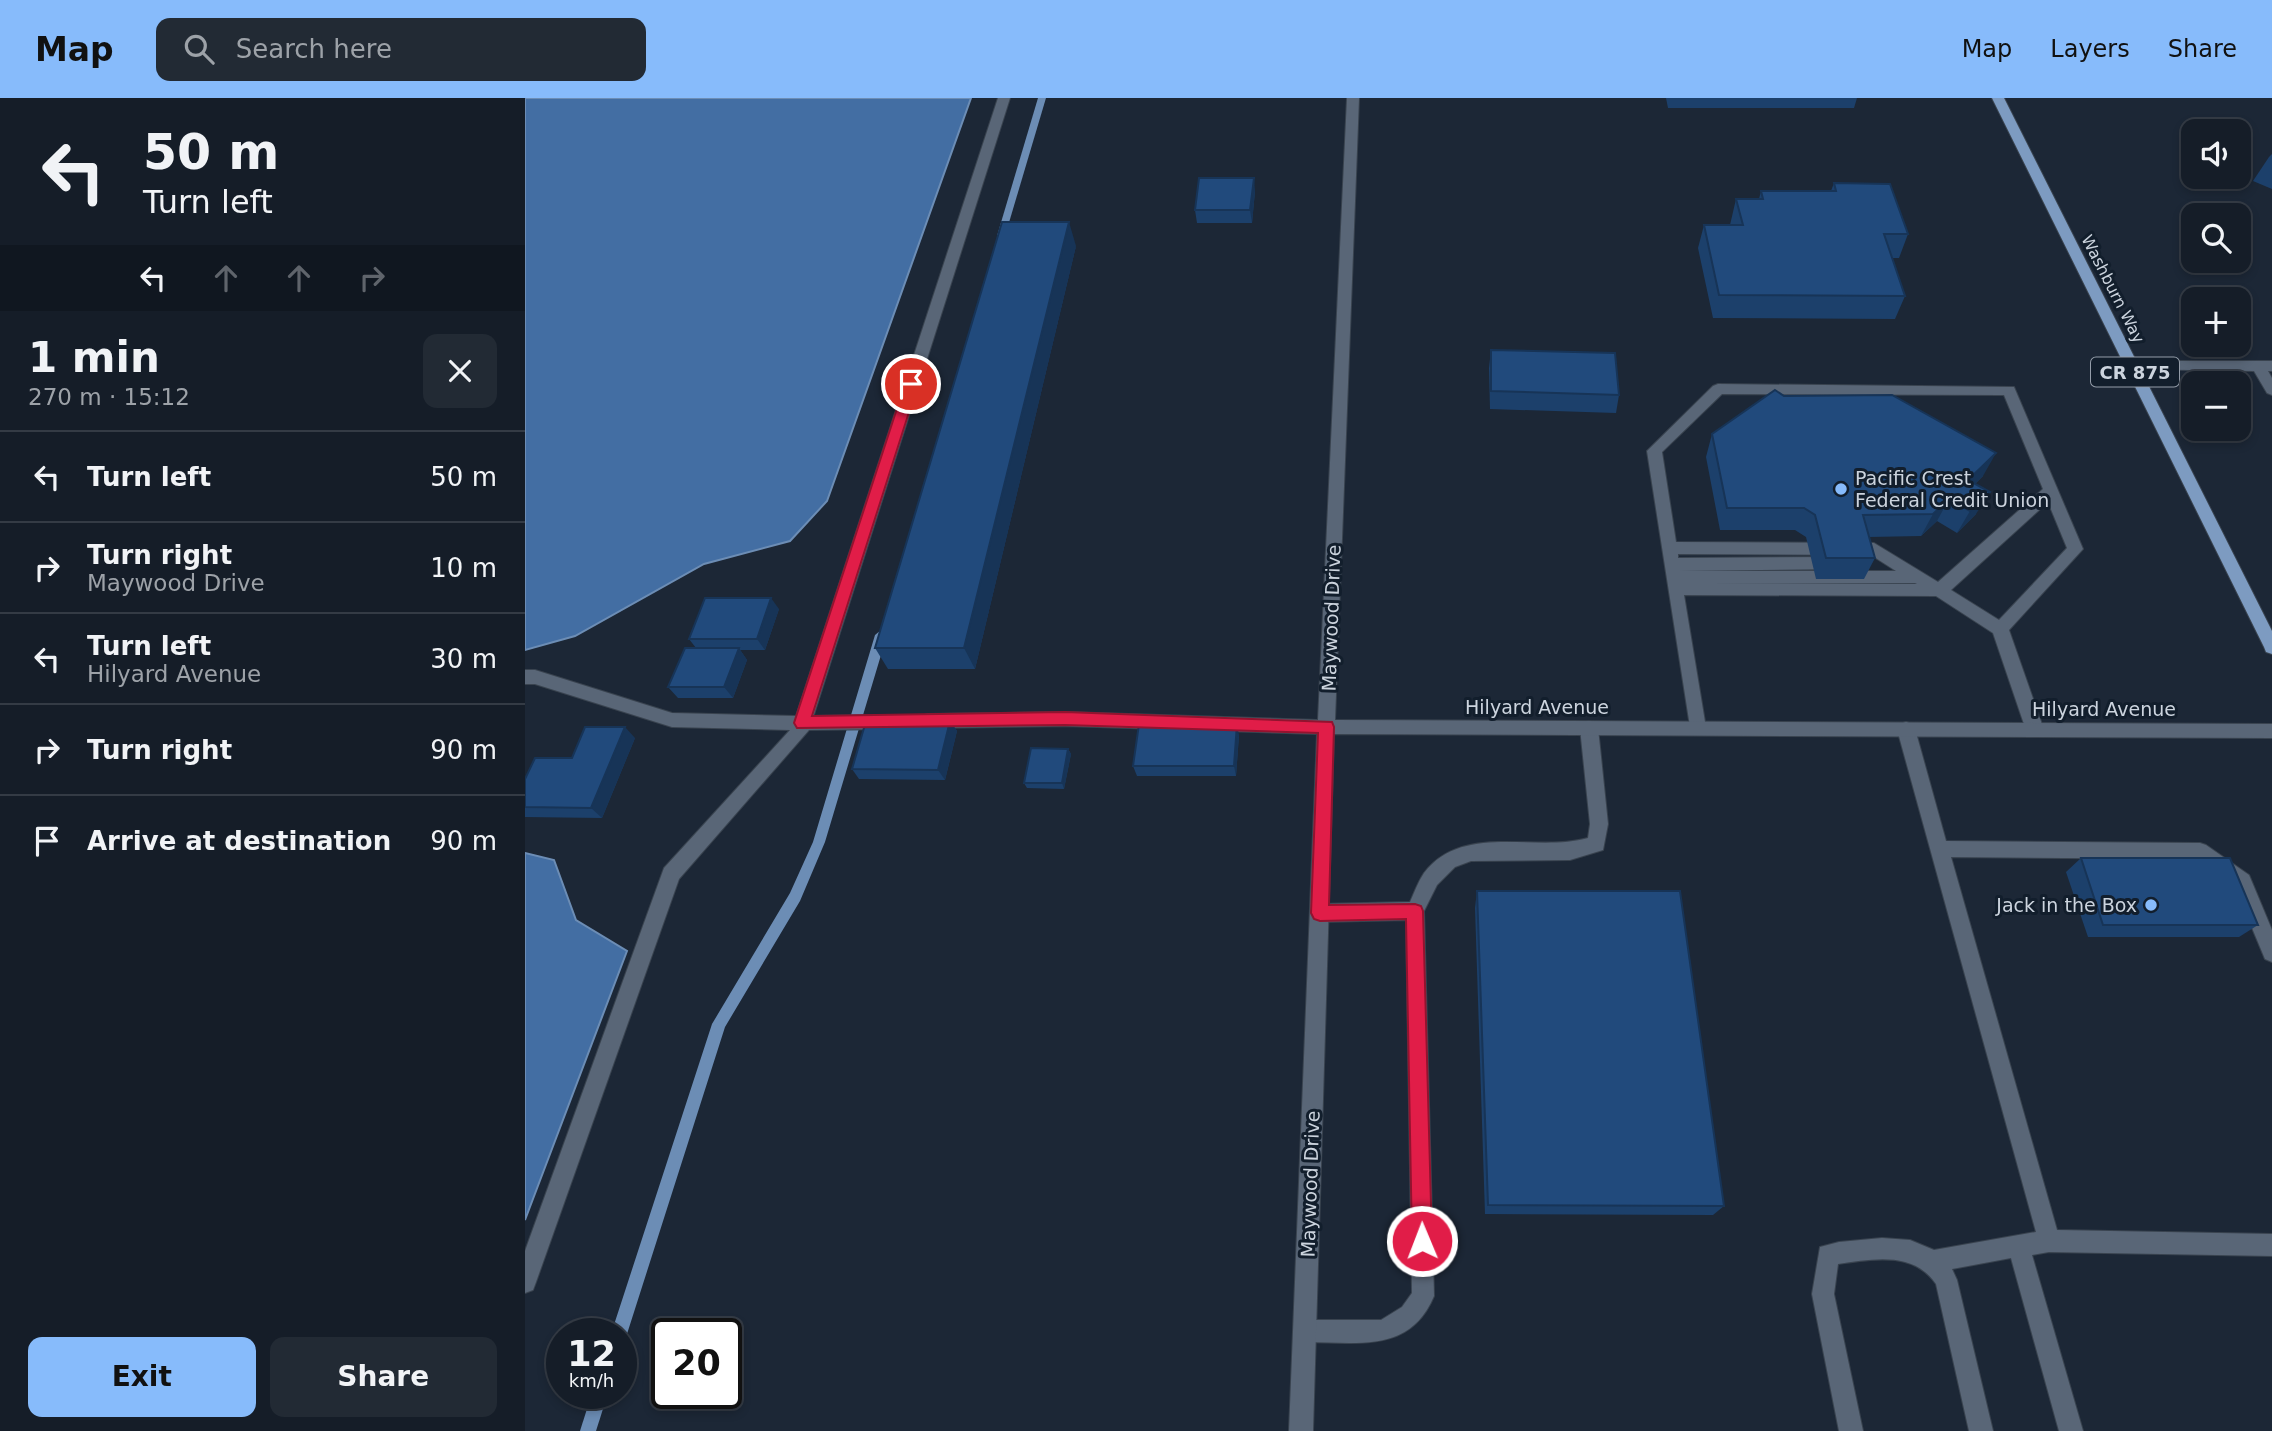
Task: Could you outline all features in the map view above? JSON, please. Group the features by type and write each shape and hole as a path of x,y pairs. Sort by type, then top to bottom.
{"main road":[{"name":"Washburn Way","path":"1998,98 2272,647"}],"street":[{"path":"525,1282 671,874 800,730 1004,98"},
{"name":"Maywood Drive","path":"1301,1431 1326,727 1353,98"},
{"path":"2133,366 2265,366 2272,390"},
{"path":"1697,728 1654,452 1718,389 2009,390 2075,550 2000,629"},
{"path":"1672,569 1940,590 2050,491"},
{"path":"1672,569 1874,549 2000,629 2035,730"},
{"path":"1672,569 1897,563"},
{"path":"1672,569 1918,577"},
{"name":"Hilyard Avenue","path":"525,677 535,677 672,720 802,723 1065,719 1326,727 2272,730"},
{"path":"1305,1332 1384,1332 1410,1315 1423,1296 1415,911 1421,893 1440,866 1466,852 1579,852 1597,844 1599,824 1589,728"},
{"path":"1906,729 2049,1241"},
{"path":"1940,849 2200,851 2242,881 2272,953"},
{"path":"1320,913 1415,911"},
{"path":"1931,1261 2049,1241 2272,1245"},
{"path":"2019,1245 2071,1431"},
{"path":"1851,1431 1823,1294 1828,1255 1850,1251 1908,1250 1931,1261 1946,1280 1981,1431"}],"water":[{"path":"525,98 971,98 827,501 790,541 704,564 575,636 525,650"},
{"path":"525,853 554,860 576,920 627,951 525,1220"}],"building":[{"path":"1199,178 1254,178 1250,210 1195,210"},
{"path":"1834,183 1890,184 1908,234 1884,234 1905,296 1719,295 1704,225 1743,225 1736,199 1763,199 1761,191 1836,191"},
{"path":"1002,222 1069,222 964,648 875,648"},
{"path":"1491,350 1615,353 1619,395 1491,391"},
{"name":"Pacific Crest Federal Credit Union","path":"1775,390 1784,396 1892,395 1996,453 1968,480 1990,492 1970,511 1949,499 1933,514 1863,515 1875,558 1826,558 1815,515 1804,508 1727,508 1712,434"},
{"path":"705,598 771,598 757,639 689,639"},
{"path":"685,648 739,648 724,687 668,687"},
{"path":"866,721 950,721 938,770 852,769"},
{"path":"1139,724 1237,724 1234,766 1133,766"},
{"path":"585,727 625,727 591,808 525,807 525,779 535,758 572,758"},
{"path":"1031,748 1068,749 1062,783 1024,783"},
{"name":"Jack in the Box","path":"2081,858 2230,858 2258,925 2103,925"},
{"path":"1477,891 1680,891 1724,1206 1488,1205"}],"waterway":[{"path":"1001,236 1042,98"},
{"path":"624,1318 719,1024 795,897 819,842 881,635"},
{"path":"588,1431 595,1409"}],"place":[{"name":"Pacific Crest Federal Credit Union","path":"1841,489"},
{"name":"Jack in the Box","path":"2151,905"}],"route":[{"path":"911,384 802,723 1065,719 1326,727 1320,913 1415,911 1422,1241"}]}
